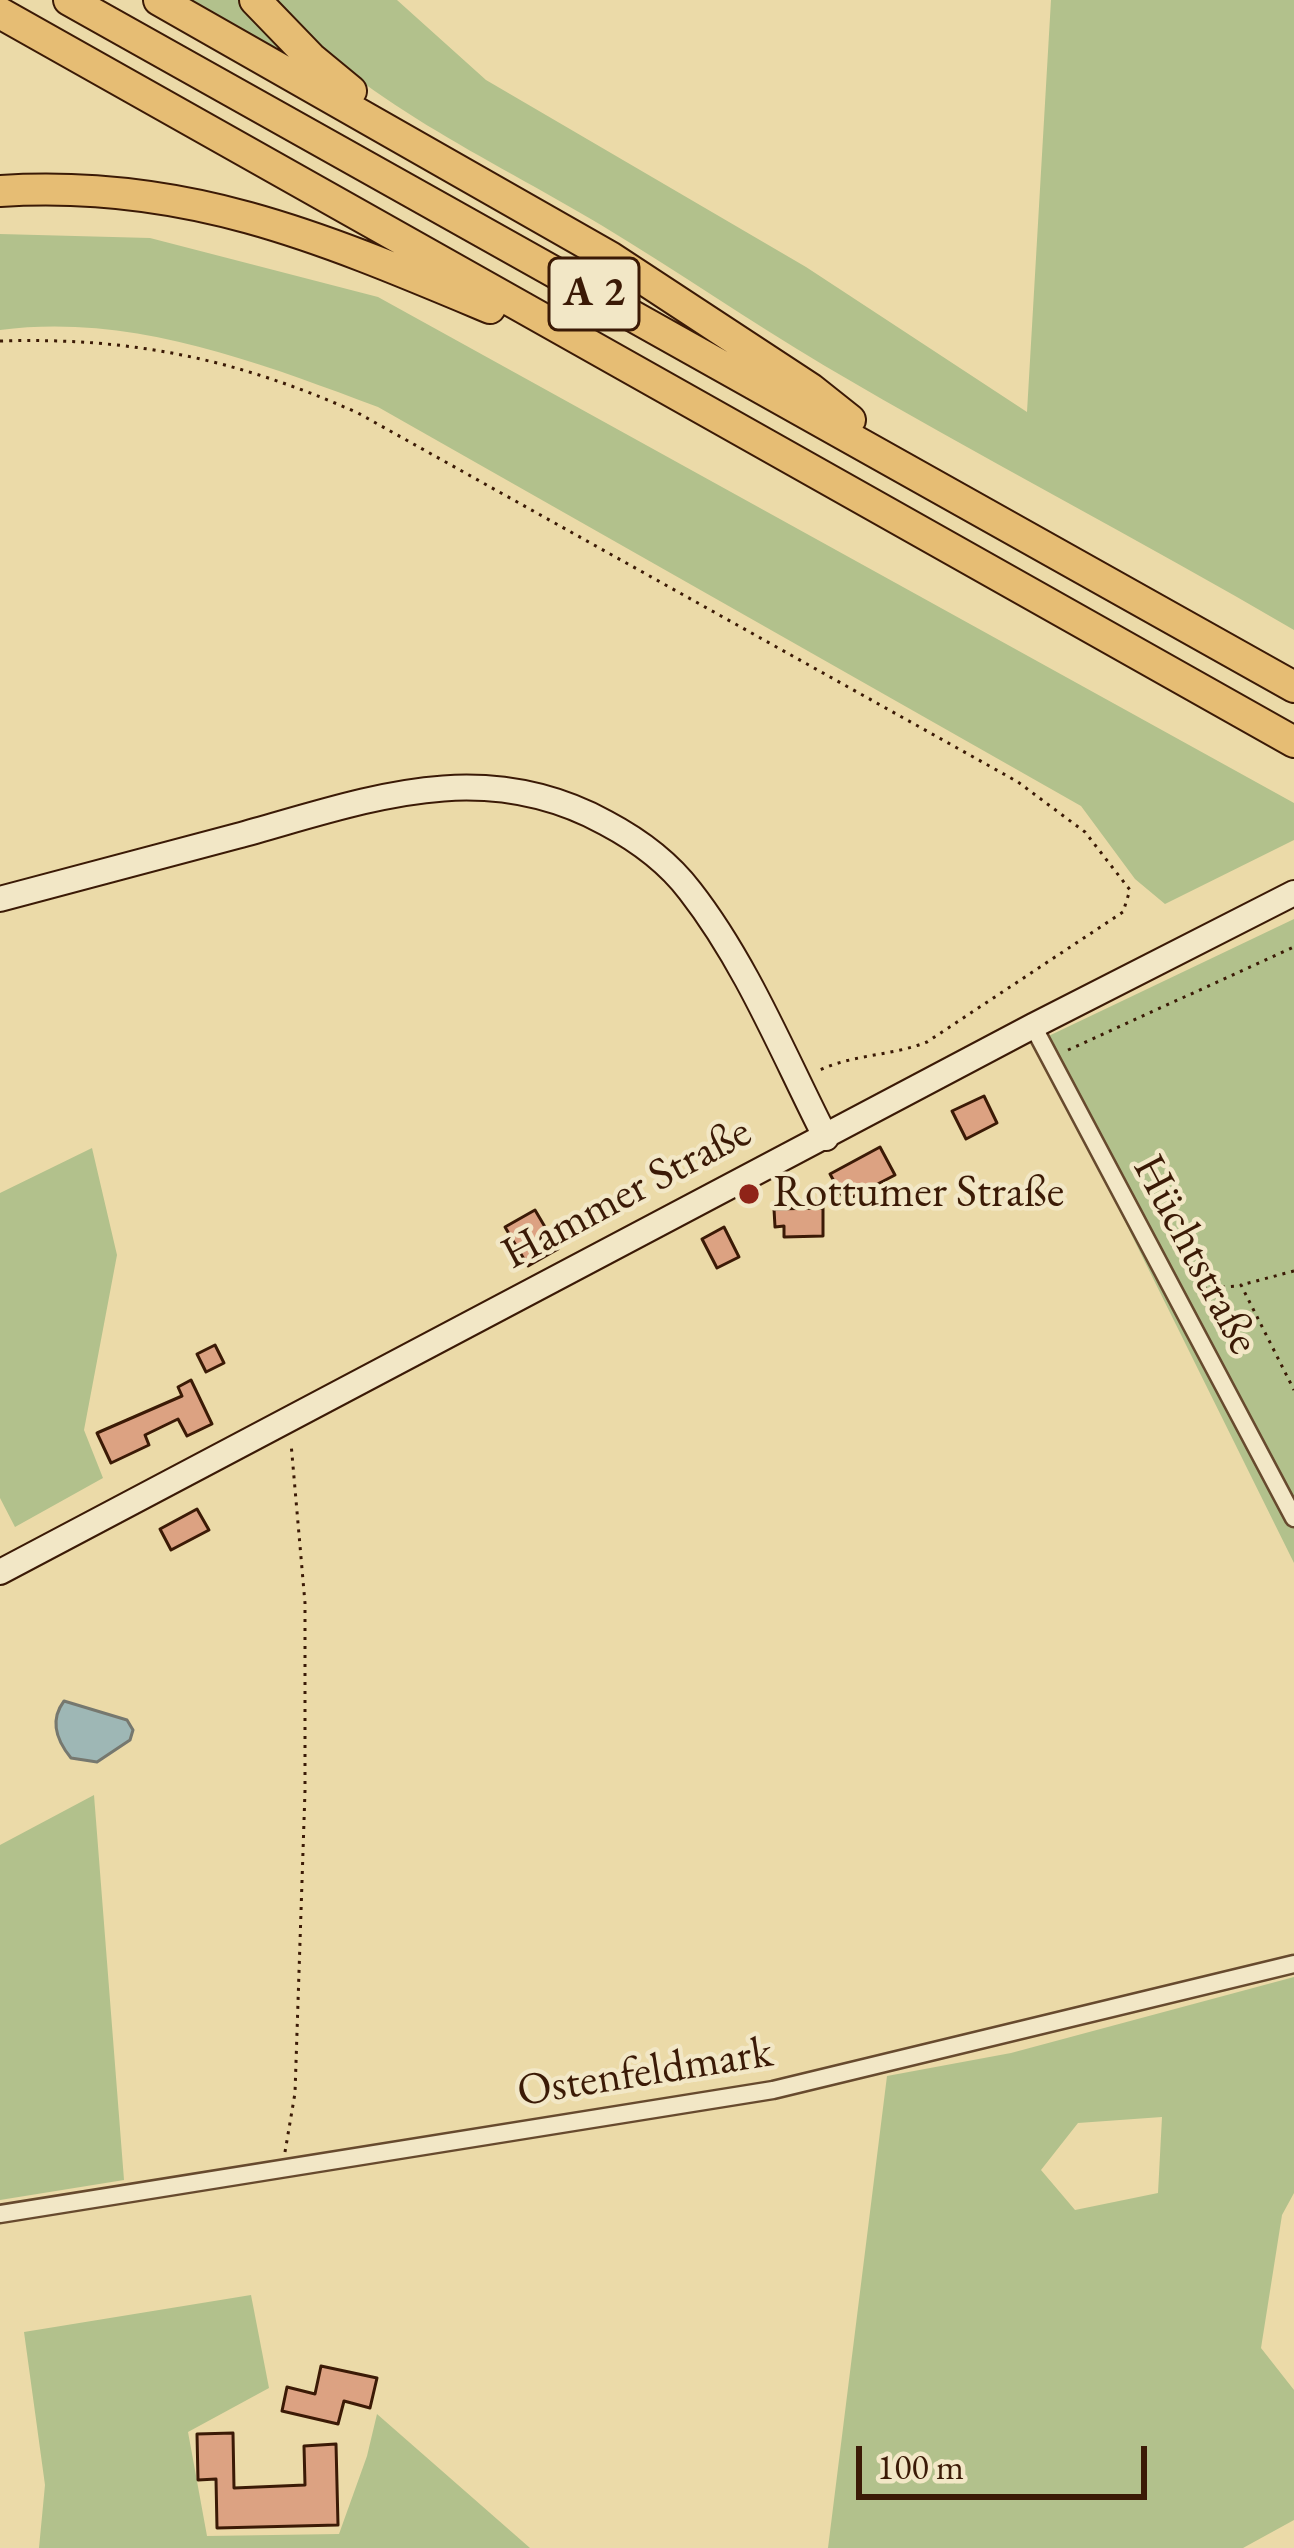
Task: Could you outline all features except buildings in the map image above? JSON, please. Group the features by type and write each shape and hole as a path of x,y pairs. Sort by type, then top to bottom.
{"highway":[{"name":"A 2","path":"69,0 1294,687"},
{"path":"159,0 610,257 811,389 920,477"},
{"path":"255,0 311,58 420,149"},
{"name":"A 2","path":"0,13 1294,742"},
{"path":"0,191 107,192 177,200 257,217 332,241 625,365"}],"main road":[{"path":"0,899 379,797 460,786 541,794 624,833 663,861 690,890 728,947 826,1138"},
{"name":"Hammer Straße","path":"0,1572 1294,893"}],"street":[{"name":"Hüchtstraße","path":"1033,1026 1294,1518"},
{"name":"Ostenfeldmark","path":"0,2214 773,2090 1294,1964"}],"path":[{"path":"0,341 76,339 169,351 244,369 358,413 1018,782 1085,832 1130,890 1123,912 927,1042 902,1052 856,1057 797,1082"},
{"path":"1050,1058 1294,947"},
{"path":"1173,1291 1241,1286 1294,1270"},
{"path":"1241,1286 1294,1390"},
{"path":"279,2169 295,2093 305,1791 305,1603 288,1418"}],"green space":[{"path":"182,0 239,0 318,75"},
{"path":"271,0 397,0 486,80 806,267 1027,412 1051,0 1294,0 1294,630 825,366 601,225 427,125 344,68"},
{"path":"0,234 150,238 378,297 1294,803 1294,840 1165,904 1135,879 1081,806 378,407 240,358 145,335 49,327 0,330"},
{"path":"1294,919 1294,1563 1036,1042"},
{"path":"92,1148 117,1255 84,1430 103,1478 15,1527 0,1498 0,1193"},
{"path":"94,1795 124,2180 0,2200 0,1845"},
{"path":"1294,1977 1294,2193 1282,2215 1261,2348 1294,2390 1294,2520 1243,2548 828,2548 887,2076 1011,2053","holes":["1162,2117 1158,2193 1075,2210 1041,2170 1078,2123"]},
{"path":"251,2295 269,2388 188,2432 207,2536 339,2534 377,2414 530,2548 39,2548 45,2485 24,2332"}],"water":[{"path":"64,1701 127,1720 133,1730 130,1740 97,1762 71,1758 57,1731"}],"place":[{"name":"Rottumer Straße","path":"749,1194"}]}
